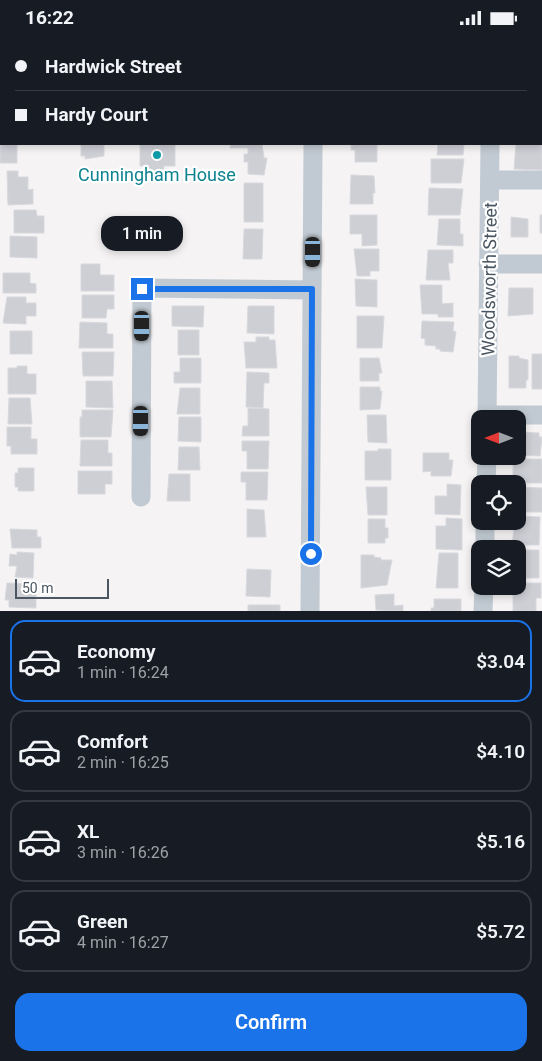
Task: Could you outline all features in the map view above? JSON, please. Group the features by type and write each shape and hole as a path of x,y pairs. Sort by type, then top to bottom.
{"street":[{"path":"310,611 313,145"},
{"name":"Woodsworth Street","path":"487,410 490,145"},
{"path":"490,180 542,180"},
{"path":"488,264 542,264"},
{"path":"141,497 142,289 312,289"},
{"name":"Woodsworth Street","path":"526,416 542,415"},
{"path":"483,611 484,595"}],"building":[{"path":"0,145 17,145 17,163 0,163"},
{"path":"81,145 104,145 104,156 85,159 85,156 81,156"},
{"name":"Cunningham House","path":"140,145 175,145 175,166 164,166 164,172 148,172 148,166 140,166"},
{"path":"231,145 262,145 264,158 267,158 264,175 248,174 248,162 244,162 244,154 248,154 248,148 230,148"},
{"path":"351,145 377,145 377,162 355,162 355,150 351,150"},
{"path":"438,145 464,145 463,155 437,155"},
{"path":"516,145 542,145 542,170 514,169"},
{"path":"431,159 464,159 461,183 431,183"},
{"path":"7,171 18,171 18,177 28,177 28,190 33,189 33,204 8,205"},
{"path":"351,175 374,176 375,193 373,193 373,204 350,204"},
{"path":"244,183 263,183 263,222 244,222"},
{"path":"429,188 463,189 460,215 428,215"},
{"path":"14,210 36,210 37,216 44,216 44,233 14,233"},
{"path":"350,215 377,215 377,245 362,246 362,234 350,234"},
{"path":"540,215 542,215 542,233 540,233"},
{"path":"511,217 528,219 528,237 511,237"},
{"path":"439,219 460,219 460,234 463,234 463,246 437,245"},
{"path":"244,229 263,229 262,259 243,259"},
{"path":"10,236 37,237 37,258 10,257"},
{"path":"354,249 379,249 379,271 370,271 370,276 357,276"},
{"path":"428,250 453,250 453,263 448,263 450,280 426,280"},
{"path":"81,264 100,264 100,275 114,275 114,291 81,291"},
{"path":"3,273 30,273 30,283 36,284 36,293 3,293"},
{"path":"355,279 377,280 377,307 356,306"},
{"path":"420,285 442,285 442,304 453,303 453,317 438,317 438,314 422,314"},
{"path":"509,288 533,288 533,314 508,316"},
{"path":"82,295 114,295 114,309 107,309 106,318 82,318"},
{"path":"7,297 26,297 26,303 36,303 36,316 26,316 26,324 3,323"},
{"path":"172,306 204,306 203,327 172,326"},
{"path":"248,306 274,306 274,334 247,333"},
{"path":"357,316 384,316 382,348 357,348"},
{"path":"422,321 454,322 453,331 456,332 453,352 440,351 440,349 436,349 436,346 425,345 425,339 421,338"},
{"path":"80,322 107,323 107,334 113,334 113,348 79,348"},
{"path":"178,330 199,330 199,355 178,355"},
{"path":"10,331 32,331 32,354 10,354"},
{"path":"256,337 269,337 269,340 275,340 277,368 246,368 244,342 256,342"},
{"path":"82,352 114,352 113,376 83,376"},
{"path":"532,354 542,354 542,389 532,389"},
{"path":"509,356 519,356 519,358 528,360 526,388 509,388"},
{"path":"180,358 201,358 201,383 174,383 174,372 180,372"},
{"path":"360,358 379,358 382,373 379,373 379,381 360,381"},
{"path":"17,366 27,366 27,374 36,374 36,394 8,394 8,368 17,368"},
{"path":"247,372 269,373 269,383 264,383 263,408 246,407"},
{"path":"86,381 112,381 113,408 86,407"},
{"path":"360,387 380,387 380,391 382,391 380,409 360,410"},
{"path":"180,388 200,388 200,414 177,414"},
{"path":"9,398 30,398 32,424 8,424"},
{"path":"248,408 269,409 269,436 242,436 243,426 248,426"},
{"path":"82,410 113,410 111,437 80,437"},
{"path":"367,415 386,415 387,443 368,442"},
{"path":"179,417 201,417 201,442 178,441"},
{"path":"7,427 31,427 31,439 37,439 37,454 11,454 11,446 7,446"},
{"path":"526,432 539,433 539,437 542,437 540,456 526,455"},
{"path":"81,440 108,440 108,453 112,453 112,466 80,466"},
{"path":"242,441 269,441 268,469 247,469 247,451 242,451"},
{"path":"179,447 199,447 200,470 178,470"},
{"path":"378,449 391,449 391,480 365,480 365,451 378,451"},
{"path":"423,453 449,453 449,460 453,460 451,476 431,476 431,471 423,472"},
{"path":"526,459 542,459 542,483 526,483 526,475 513,475 513,465 526,465"},
{"path":"18,468 34,468 34,491 18,491 18,487 15,487 15,473 18,473"},
{"path":"78,471 112,471 112,484 105,484 105,494 78,494"},
{"path":"241,472 268,472 267,500 246,500 246,482 241,482"},
{"path":"169,474 190,474 190,501 167,501"},
{"path":"447,484 461,485 460,515 435,514 435,496 447,496"},
{"path":"366,487 387,487 387,515 368,515"},
{"path":"526,487 542,488 542,512 526,512"},
{"path":"247,509 264,510 266,537 247,537"},
{"path":"526,516 540,517 539,545 526,545 526,540 513,540 514,530 526,530"},
{"path":"446,518 462,519 462,550 436,549 436,526 446,526"},
{"path":"368,519 385,519 385,528 388,528 388,538 385,538 385,543 368,543"},
{"path":"10,529 37,530 37,537 41,537 41,548 12,548"},
{"path":"526,550 539,550 539,578 526,578"},
{"path":"17,552 34,553 33,578 15,577 17,566 9,566 10,554 17,555"},
{"path":"439,553 458,553 458,588 436,588"},
{"path":"361,555 374,555 374,557 381,558 381,560 392,560 387,585 361,588"},
{"path":"247,569 271,570 270,597 246,596"},
{"path":"7,583 36,584 36,608 9,607 9,600 5,600"},
{"path":"526,583 541,583 541,598 536,598 536,611 513,611 513,595 526,595"},
{"path":"394,594 394,606 403,605 403,611 376,610 375,595"},
{"path":"434,599 461,599 461,611 431,611 431,608 434,608"},
{"path":"248,605 280,605 280,611 248,611"}],"place":[{"name":"Cunningham House","path":"157,155"}],"route":[{"path":"142,289 312,289 311,554"}]}
